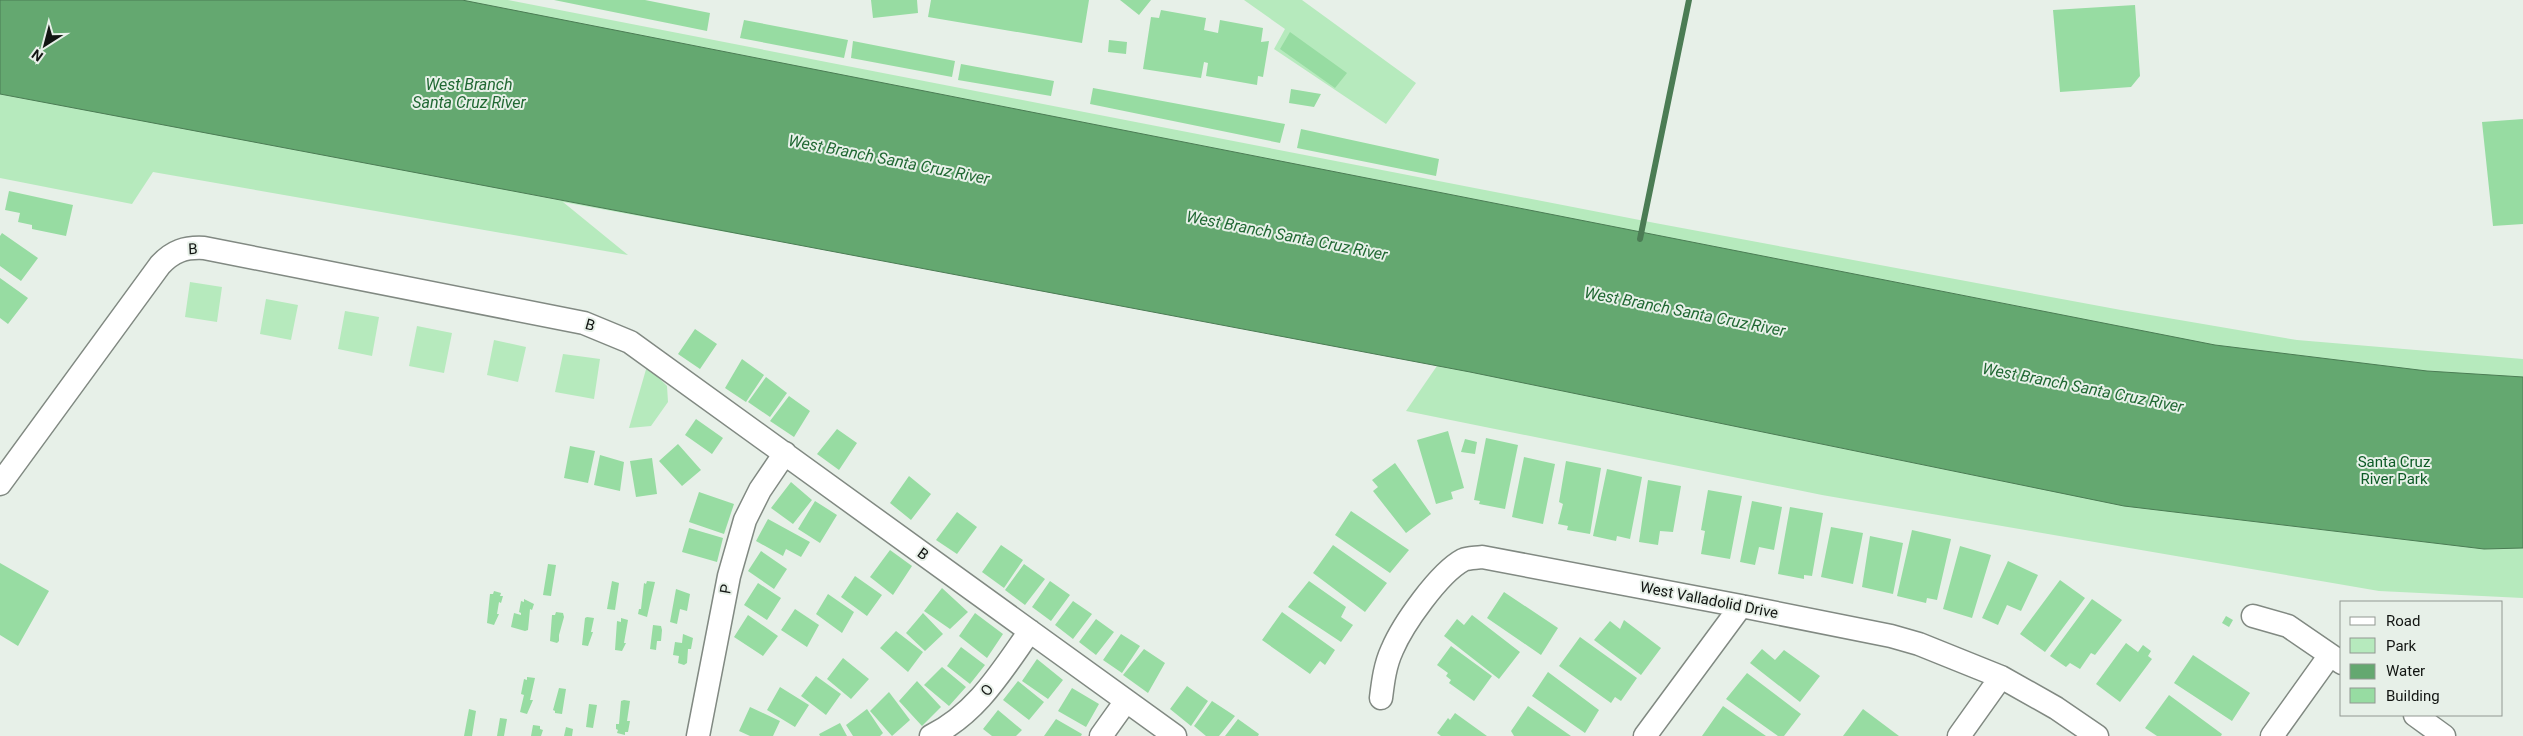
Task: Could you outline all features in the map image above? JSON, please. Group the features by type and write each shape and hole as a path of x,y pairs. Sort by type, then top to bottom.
{"street":[{"name":"B","path":"0,484 160,265 178,250 191,247 600,328 630,342 1175,736"},
{"name":"P","path":"698,736 729,576 745,520 760,490 785,454"},
{"name":"West Valladolid Drive","path":"1381,698 1386,666 1401,633 1438,581 1461,553 1500,559 1891,636 1948,654 2001,677 2056,708 2097,736"},
{"path":"1646,736 1741,606"},
{"path":"2252,616 2288,626 2336,659 2272,736"},
{"name":"O","path":"931,736 958,721 972,708 986,693 1030,631"},
{"path":"1958,736 2001,677"},
{"path":"1101,736 1126,701"},
{"path":"2416,716 2444,736"}],"green space":[{"name":"West Branch Santa Cruz River","path":"0,0 508,0 1655,223 2121,310 2297,340 2523,359 2523,598 2379,591 1822,495 1406,411 1439,363 563,202 628,255 153,172 132,204 0,178"},
{"path":"1244,0 1302,0 1416,83 1386,124 1274,49 1285,29"},
{"path":"190,282 222,287 217,322 185,317"},
{"path":"266,299 298,305 291,340 260,334"},
{"path":"345,311 379,317 372,356 338,349"},
{"path":"417,326 452,333 444,373 409,366"},
{"path":"494,340 526,347 518,382 487,375"},
{"path":"563,354 600,359 594,399 555,392"},
{"path":"647,366 667,386 668,402 651,426 629,428"}],"water":[{"name":"West Branch Santa Cruz River","path":"0,0 462,0 2215,345 2427,371 2523,377 2523,548 2484,549 2124,506 1470,372 0,94"}],"building":[{"path":"554,0 645,0 710,13 707,31"},
{"path":"871,0 917,0 918,13 873,18"},
{"path":"931,0 1089,0 1082,43 928,17"},
{"path":"1120,0 1151,0 1139,15"},
{"path":"2135,5 2140,76 2131,87 2060,92 2053,10"},
{"path":"1161,10 1206,18 1204,30 1218,33 1220,20 1263,28 1261,42 1269,41 1263,77 1258,76 1257,85 1206,76 1208,63 1204,62 1201,78 1143,69 1151,17 1159,18"},
{"path":"744,20 848,40 844,58 740,38"},
{"path":"1290,32 1347,73 1335,88 1280,49"},
{"path":"1109,40 1127,42 1126,54 1108,52"},
{"path":"853,41 955,61 952,77 851,58"},
{"path":"961,64 1054,81 1051,96 958,80"},
{"path":"1093,88 1285,124 1280,143 1090,104"},
{"path":"1291,89 1321,94 1314,107 1289,103"},
{"path":"2523,119 2523,224 2493,226 2482,122"},
{"path":"1301,129 1439,159 1436,176 1297,148"},
{"path":"9,191 73,205 66,236 32,229 32,225 18,222 20,213 5,210"},
{"path":"2,233 38,258 21,281 0,266 0,236"},
{"path":"0,278 28,298 8,324 0,318"},
{"path":"695,329 717,344 700,369 678,354"},
{"path":"742,359 764,375 746,402 725,388"},
{"path":"766,377 787,393 770,417 748,402"},
{"path":"789,396 810,411 794,437 770,421"},
{"path":"696,419 723,438 712,454 685,435"},
{"path":"837,429 857,443 839,470 817,454"},
{"path":"1448,431 1464,488 1451,492 1453,499 1436,504 1417,440"},
{"path":"1486,438 1518,445 1505,509 1479,504 1480,501 1474,500"},
{"path":"1465,439 1477,442 1475,454 1461,452"},
{"path":"678,444 701,470 682,486 659,461"},
{"path":"570,446 595,451 588,483 564,478"},
{"path":"600,455 624,462 620,491 594,485"},
{"path":"1524,457 1555,464 1543,524 1512,517"},
{"path":"652,458 657,494 636,497 630,461"},
{"path":"1566,461 1601,468 1590,534 1567,530 1568,526 1558,524 1563,504 1559,502"},
{"path":"1395,463 1431,514 1406,533 1373,491 1378,487 1372,480"},
{"path":"1607,469 1642,477 1630,539 1617,536 1616,541 1593,536"},
{"path":"909,476 931,494 911,520 890,503"},
{"path":"1648,480 1681,486 1673,532 1660,531 1658,545 1639,542"},
{"path":"791,482 812,500 793,524 771,508"},
{"path":"1708,490 1742,496 1730,559 1701,554 1705,531 1701,530"},
{"path":"699,492 734,504 724,534 689,522"},
{"path":"815,501 837,515 820,543 798,529"},
{"path":"1752,501 1782,507 1774,550 1759,547 1755,565 1740,562"},
{"path":"1790,507 1823,513 1812,576 1804,575 1804,579 1778,574"},
{"path":"1351,511 1409,550 1390,573 1335,535"},
{"path":"957,512 977,527 957,554 936,540"},
{"path":"768,519 810,542 801,557 786,549 783,556 756,541"},
{"path":"1831,527 1863,533 1853,584 1821,577"},
{"path":"689,528 723,538 717,562 682,552"},
{"path":"1912,530 1951,539 1937,600 1927,598 1926,603 1897,596"},
{"path":"1870,536 1903,543 1893,594 1862,587"},
{"path":"1001,545 1023,560 1004,588 982,572"},
{"path":"1333,545 1387,583 1365,612 1313,573"},
{"path":"1960,546 1991,555 1972,618 1943,609"},
{"path":"890,550 912,566 893,595 870,577"},
{"path":"761,551 787,569 774,589 748,571"},
{"path":"2008,561 2038,575 2021,611 2007,605 1998,625 1982,618"},
{"path":"0,563 49,591 18,646 0,635"},
{"path":"548,564 556,565 551,596 543,595"},
{"path":"1024,564 1045,579 1025,605 1005,590"},
{"path":"855,576 882,595 867,616 841,597"},
{"path":"2060,580 2085,598 2045,652 2020,634"},
{"path":"612,581 619,583 615,610 607,609"},
{"path":"647,581 655,582 647,617 638,614 639,609 641,609 644,583 646,584"},
{"path":"1050,581 1070,595 1051,621 1032,607"},
{"path":"1309,581 1346,607 1341,617 1353,625 1341,642 1288,607"},
{"path":"758,583 781,598 767,620 744,605"},
{"path":"942,588 968,612 950,629 924,611"},
{"path":"676,589 690,594 687,611 680,609 677,624 670,622"},
{"path":"494,591 501,593 500,596 503,596 501,603 499,602 497,614 499,614 494,625 487,623 490,594 493,594"},
{"path":"1504,592 1558,628 1541,655 1487,618"},
{"path":"828,594 854,612 842,633 816,614"},
{"path":"524,599 534,604 532,610 530,609 528,630 525,631 511,627 514,613 521,615 519,612 521,601 524,602"},
{"path":"2092,599 2122,620 2095,655 2091,653 2080,669 2070,663 2066,667 2050,656"},
{"path":"1073,601 1092,614 1073,639 1055,625"},
{"path":"795,609 819,625 807,647 781,630"},
{"path":"556,612 563,613 564,617 557,643 550,641 552,615 555,615"},
{"path":"1282,612 1335,650 1325,665 1320,661 1310,674 1262,640"},
{"path":"923,613 943,634 925,651 906,633"},
{"path":"975,613 1003,634 987,658 959,636"},
{"path":"748,615 778,636 763,656 734,637"},
{"path":"1472,615 1520,652 1499,679 1444,636 1457,619 1464,625"},
{"path":"2226,616 2233,620 2229,627 2222,623"},
{"path":"585,618 594,618 591,632 593,632 588,646 582,645"},
{"path":"621,618 628,620 624,643 626,643 622,651 615,650 617,621 621,622"},
{"path":"1096,619 1114,632 1096,655 1079,642"},
{"path":"1624,620 1661,648 1641,675 1594,640 1610,621 1620,629"},
{"path":"653,625 661,626 662,630 661,641 657,641 656,650 650,649"},
{"path":"896,631 923,652 908,672 880,648"},
{"path":"683,634 693,638 691,649 688,649 687,663 684,665 678,663 679,656 673,655 675,642 682,643"},
{"path":"1121,634 1140,646 1122,673 1103,660"},
{"path":"1580,637 1637,678 1621,701 1615,697 1611,703 1559,666"},
{"path":"2126,643 2138,652 2143,645 2151,651 2148,656 2152,659 2120,702 2096,684"},
{"path":"1451,646 1492,676 1474,701 1449,683 1451,680 1446,676 1448,673 1437,665"},
{"path":"961,647 985,665 970,684 947,666"},
{"path":"1144,649 1165,663 1148,693 1123,675"},
{"path":"1762,649 1775,660 1784,650 1820,676 1800,702 1750,663"},
{"path":"2193,655 2250,693 2232,721 2174,683"},
{"path":"843,658 869,679 851,699 827,679"},
{"path":"1037,659 1063,680 1048,699 1022,681"},
{"path":"942,667 966,687 949,706 924,685"},
{"path":"1548,672 1599,710 1585,733 1532,696"},
{"path":"1747,673 1801,714 1784,736 1778,736 1726,699"},
{"path":"816,676 841,694 826,715 801,696"},
{"path":"527,677 535,678 530,700 533,700 527,714 520,712 524,695 521,694 524,679 527,680"},
{"path":"917,681 941,707 922,726 899,701"},
{"path":"1018,681 1044,702 1029,720 1003,700"},
{"path":"1187,686 1208,701 1191,726 1170,709"},
{"path":"780,687 809,705 795,727 767,710"},
{"path":"559,688 566,689 562,714 555,713 553,710"},
{"path":"1072,688 1099,704 1086,727 1058,711"},
{"path":"889,692 910,720 892,736 870,711"},
{"path":"2169,695 2222,734 2221,736 2157,736 2145,728"},
{"path":"621,701 630,701 627,721 630,721 628,732 625,732 625,735 617,733 618,730 616,729 616,724 619,724"},
{"path":"1212,701 1235,716 1219,736 1206,736 1194,726"},
{"path":"589,704 597,705 593,728 586,727"},
{"path":"1528,706 1571,736 1514,736 1511,731"},
{"path":"1723,706 1766,736 1702,736"},
{"path":"750,707 780,721 773,736 750,736 739,731"},
{"path":"469,709 476,711 472,736 464,736"},
{"path":"867,709 883,733 880,736 853,736 846,725"},
{"path":"1863,709 1899,736 1843,736"},
{"path":"998,710 1022,730 1016,736 992,736 983,729"},
{"path":"1455,713 1487,736 1441,736 1437,733 1448,718 1450,720"},
{"path":"500,718 507,719 504,736 497,736"},
{"path":"1056,719 1082,734 1081,736 1044,736"},
{"path":"1238,719 1259,734 1258,736 1225,736"},
{"path":"840,723 847,736 820,736 819,734"},
{"path":"533,725 540,726 540,729 543,730 541,736 531,736"},
{"path":"566,727 573,729 572,736 564,736"}],"waterway":[{"path":"1640,239 1689,0"}],"park label":[{"name":"Santa Cruz River Park","path":"2394,470"}]}
